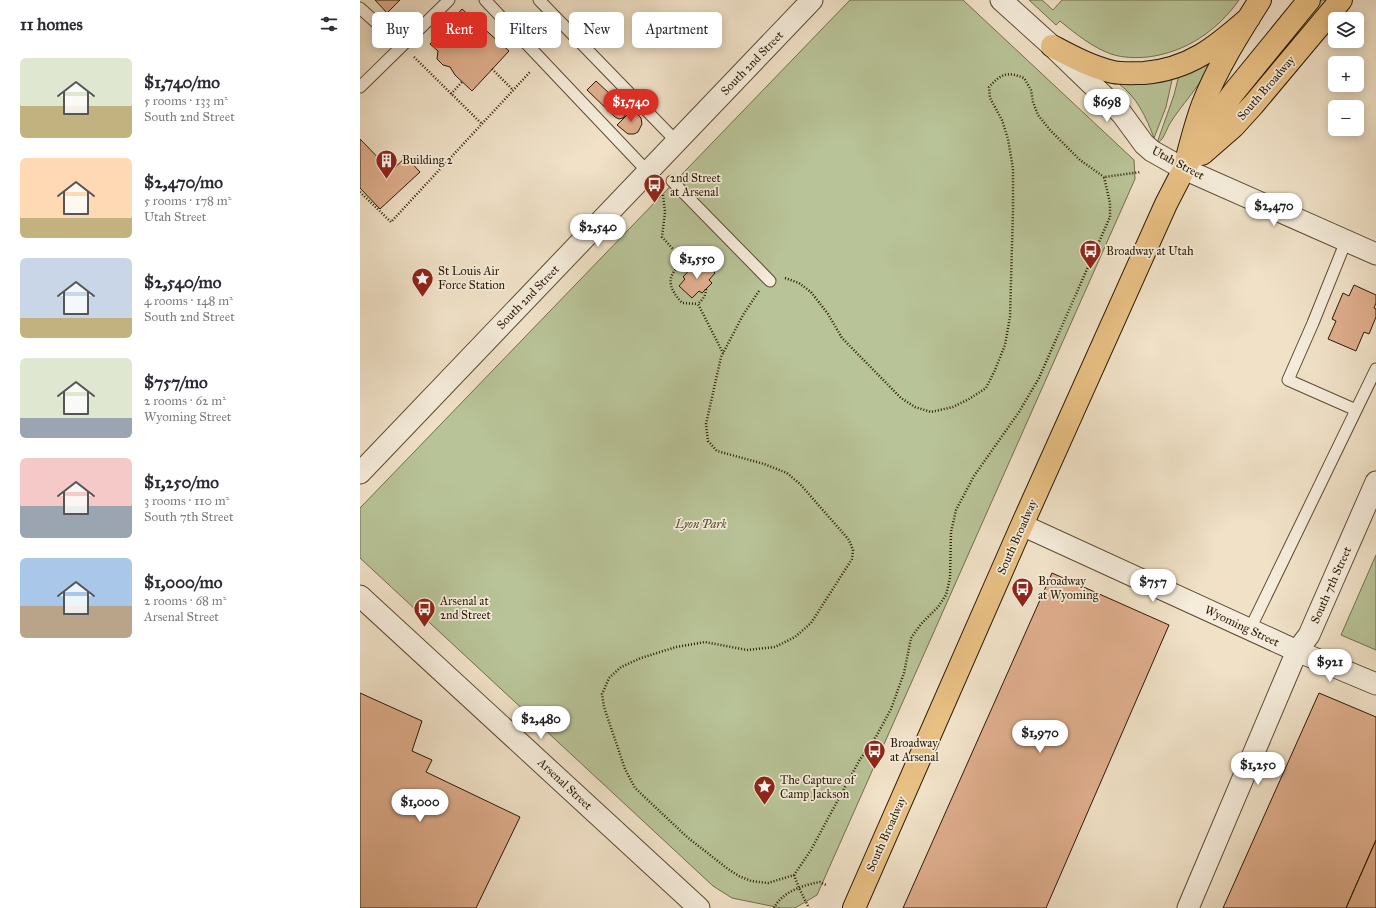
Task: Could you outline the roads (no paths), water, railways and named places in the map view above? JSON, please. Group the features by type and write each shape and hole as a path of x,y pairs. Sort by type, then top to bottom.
{"main road":[{"name":"South Broadway","path":"854,908 1022,525 1149,241 1184,169 1220,111 1234,92 1309,0"},
{"name":"South Broadway","path":"1184,169 1253,105 1341,0"},
{"path":"1052,46 1091,65 1114,72 1158,72 1191,61 1209,51 1255,9"},
{"path":"1184,169 1193,131 1214,78 1255,9"}],"street":[{"name":"South 2nd Street","path":"360,473 812,0"},
{"name":"Utah Street","path":"1002,0 1122,114 1144,144 1152,151 1184,169 1376,254"},
{"name":"South 7th Street","path":"1188,908 1298,651 1309,635 1376,482"},
{"name":"Wyoming Street","path":"1022,525 1298,651 1376,684"},
{"name":"Arsenal Street","path":"360,596 699,908"}],"lane":[{"path":"423,25 449,0"},
{"path":"485,0 648,172"},
{"path":"539,0 677,142"},
{"path":"360,8 372,19"},
{"path":"360,87 400,48"},
{"path":"672,180 770,281"},
{"path":"1346,241 1288,380 1356,410"},
{"path":"1250,629 1376,369"}],"place":[{"name":"Building 2","path":"386,180"},
{"name":"2nd Street at Arsenal","path":"654,204"},
{"name":"Broadway at Utah","path":"1091,270"},
{"name":"St Louis Air Force Station","path":"423,298"},
{"name":"Broadway at Wyoming","path":"1022,608"},
{"name":"Arsenal at 2nd Street","path":"425,628"},
{"name":"Broadway at Arsenal","path":"875,770"},
{"name":"The Capture of Camp Jackson","path":"765,806"}],"park label":[{"name":"Lyon Park","path":"701,524"}]}
